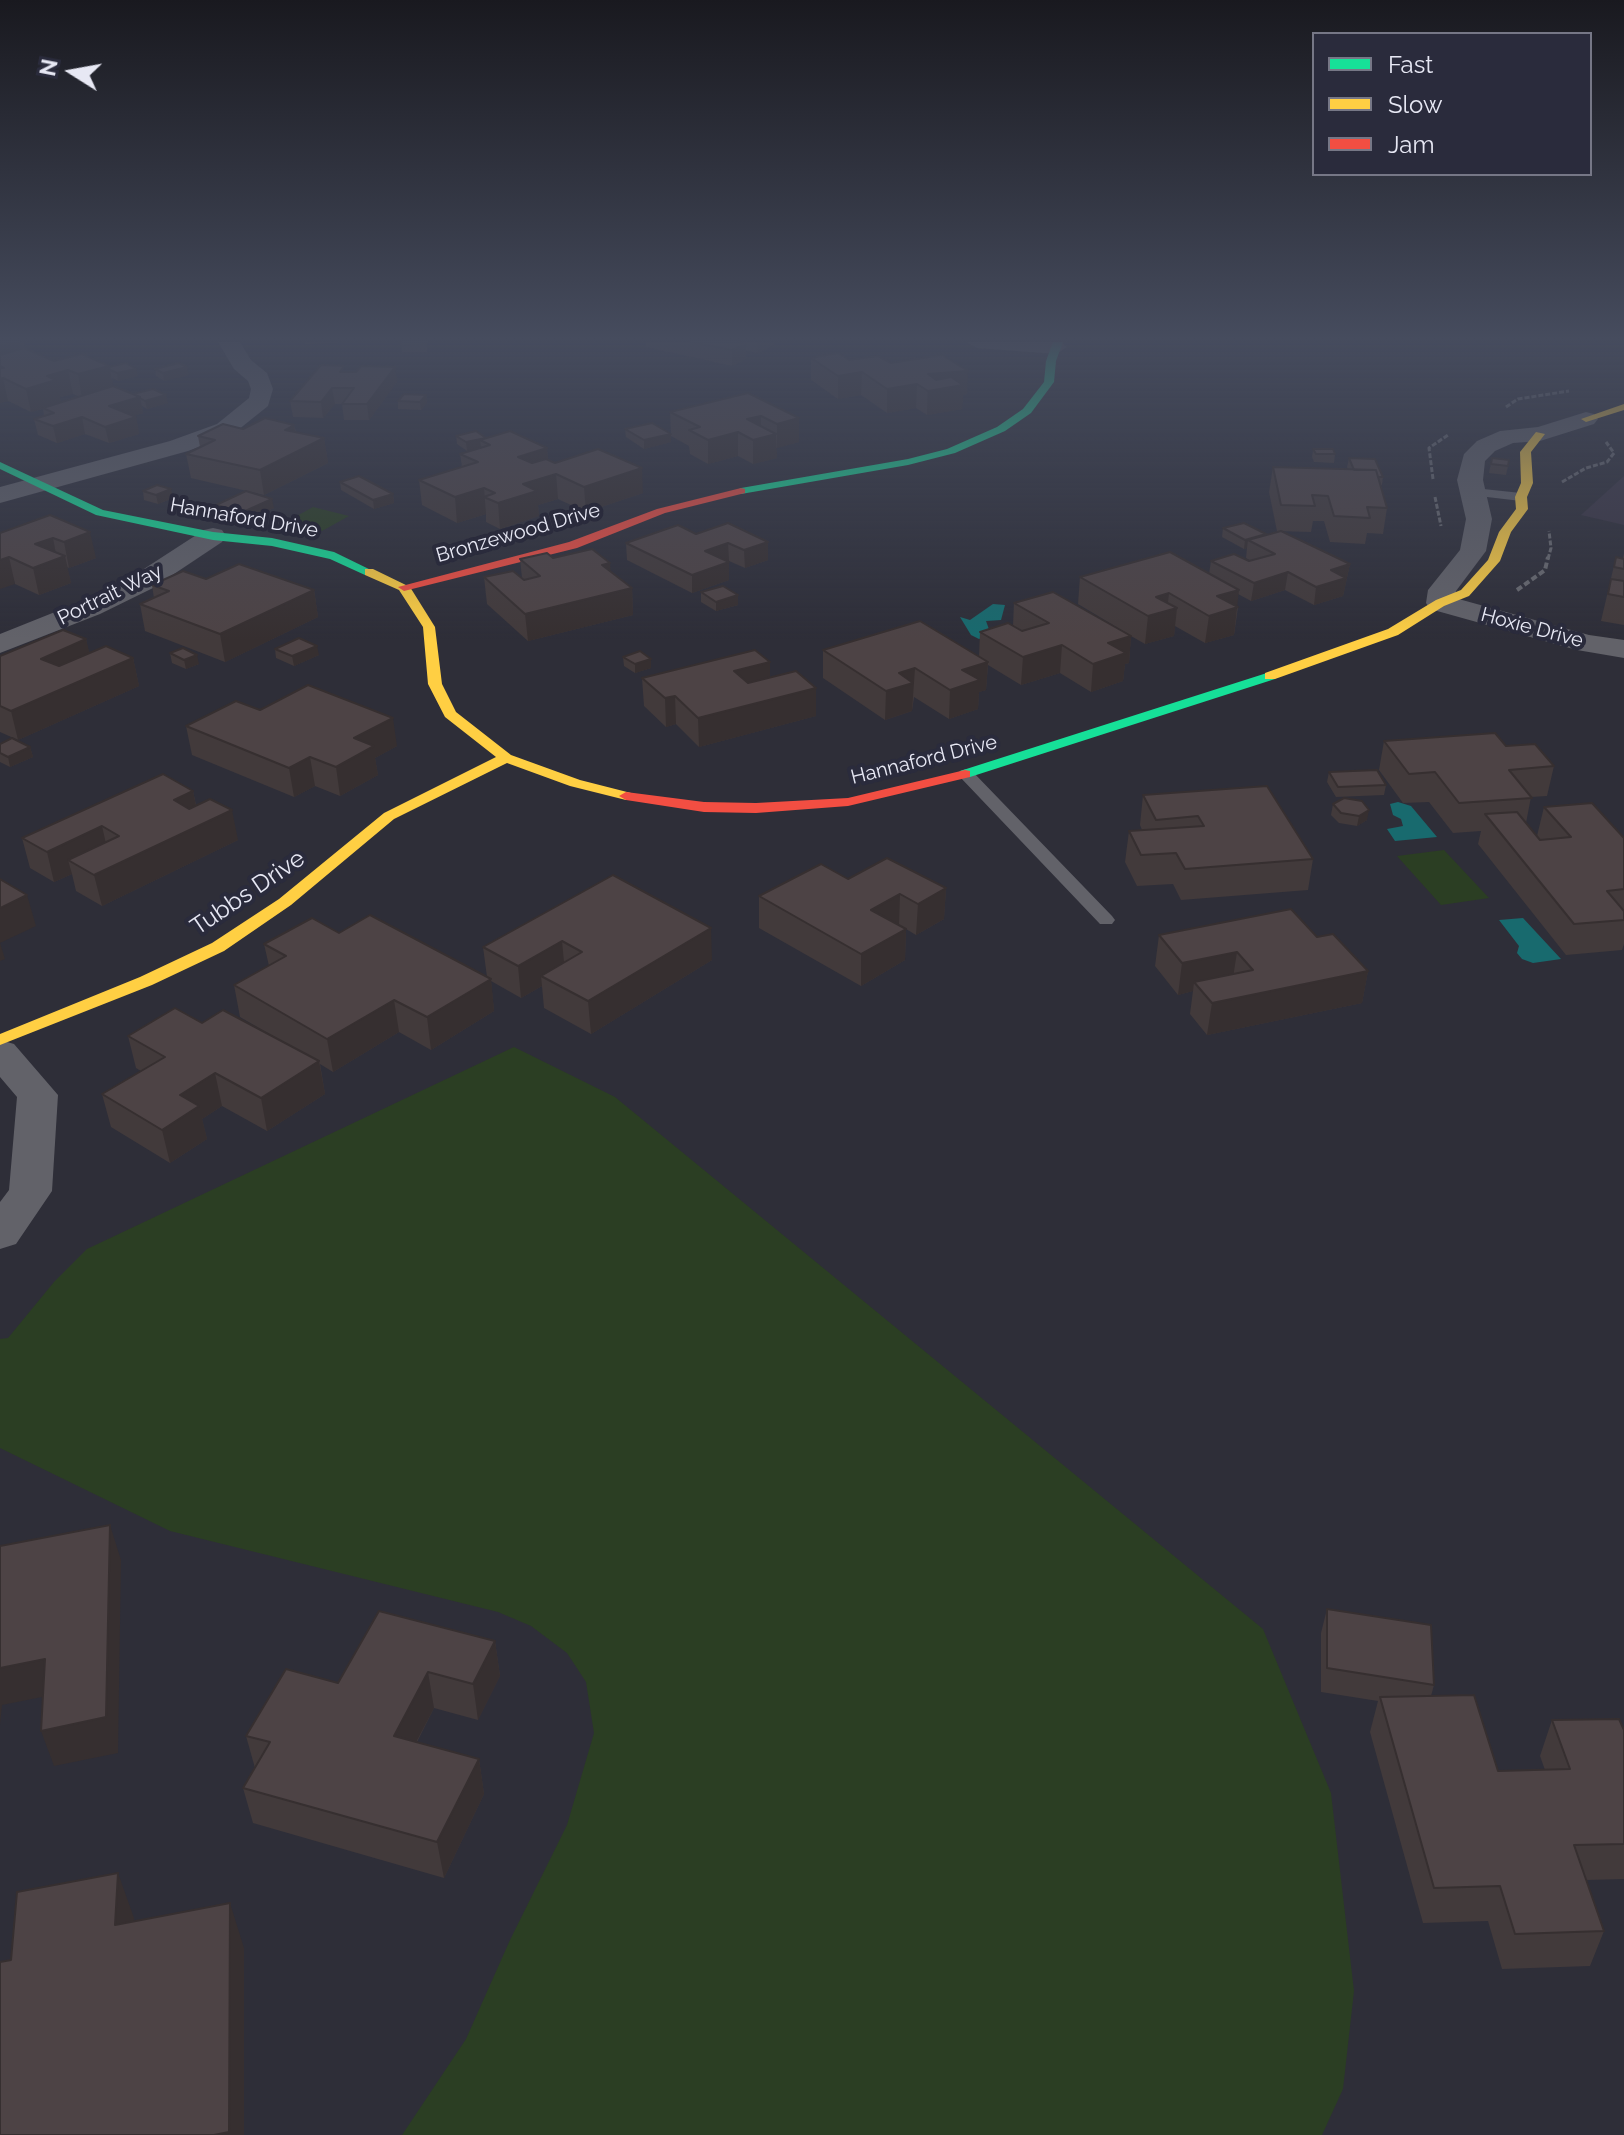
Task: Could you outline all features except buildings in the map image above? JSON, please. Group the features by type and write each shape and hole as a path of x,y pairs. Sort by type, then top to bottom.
{"street":[{"path":"0,495 191,442"},
{"name":"Bronzewood Drive","path":"404,587 573,545 661,511 711,496 908,462 951,451 972,442"},
{"path":"1440,603 1442,590 1473,551 1479,519 1470,469 1473,459 1496,442"},
{"name":"Hannaford Drive","path":"0,465 100,513 213,536 272,542 334,556 404,587 429,627 435,684 450,714 506,758 615,794 704,807 756,808 848,802 888,795 966,774 1365,644 1393,632 1440,603 1465,593 1494,561 1505,532 1522,509 1521,497 1527,483 1525,452 1534,442"},
{"name":"Portrait Way","path":"0,644 90,608 143,582 213,536"},
{"name":"Hoxie Drive","path":"1440,603 1587,644 1624,649"},
{"name":"Tubbs Drive","path":"0,1040 146,981 218,947 285,902 389,816 506,758"},
{"path":"0,1052 38,1095 30,1191 0,1234"}],"lane":[{"path":"1474,492 1521,497"},
{"path":"966,774 1106,920"}],"shaded area":[{"path":"1624,476 1624,525 1581,515"}],"green space":[{"path":"313,507 349,516 322,531 286,522"},
{"path":"1444,850 1489,898 1441,905 1397,856"},
{"path":"514,1047 615,1097 1263,1629 1331,1793 1354,1991 1343,2089 1322,2135 402,2135 466,2039 510,1940 567,1825 594,1733 586,1682 567,1653 531,1626 498,1612 170,1531 0,1448 0,1339 8,1338 54,1282 87,1249"}],"water":[{"path":"993,604 1005,605 1001,620 986,621 991,635 979,639 971,635 960,617 970,620"},
{"path":"1398,802 1411,806 1437,837 1395,841 1387,829 1403,826 1401,819 1393,815 1390,804"},
{"path":"1523,918 1561,959 1533,963 1522,959 1517,953 1519,946 1499,920"}],"traffic: fast":[{"path":"741,491 908,462 951,451 972,442"},
{"path":"0,465 100,513 213,536 272,542 334,556 369,572"},
{"path":"965,774 1270,676"}],"traffic: slow":[{"path":"1270,676 1393,632 1440,603 1465,593 1494,561 1505,532 1522,509 1521,497 1527,483 1525,452 1534,442"},
{"path":"369,572 404,587 429,627 435,684 450,714 506,758 575,783 626,796"},
{"path":"0,1040 146,981 218,947 285,902 389,816 506,758"}],"traffic: jam":[{"path":"404,587 573,545 661,511 741,491"},
{"path":"626,796 704,807 756,808 848,802 965,774"}]}
